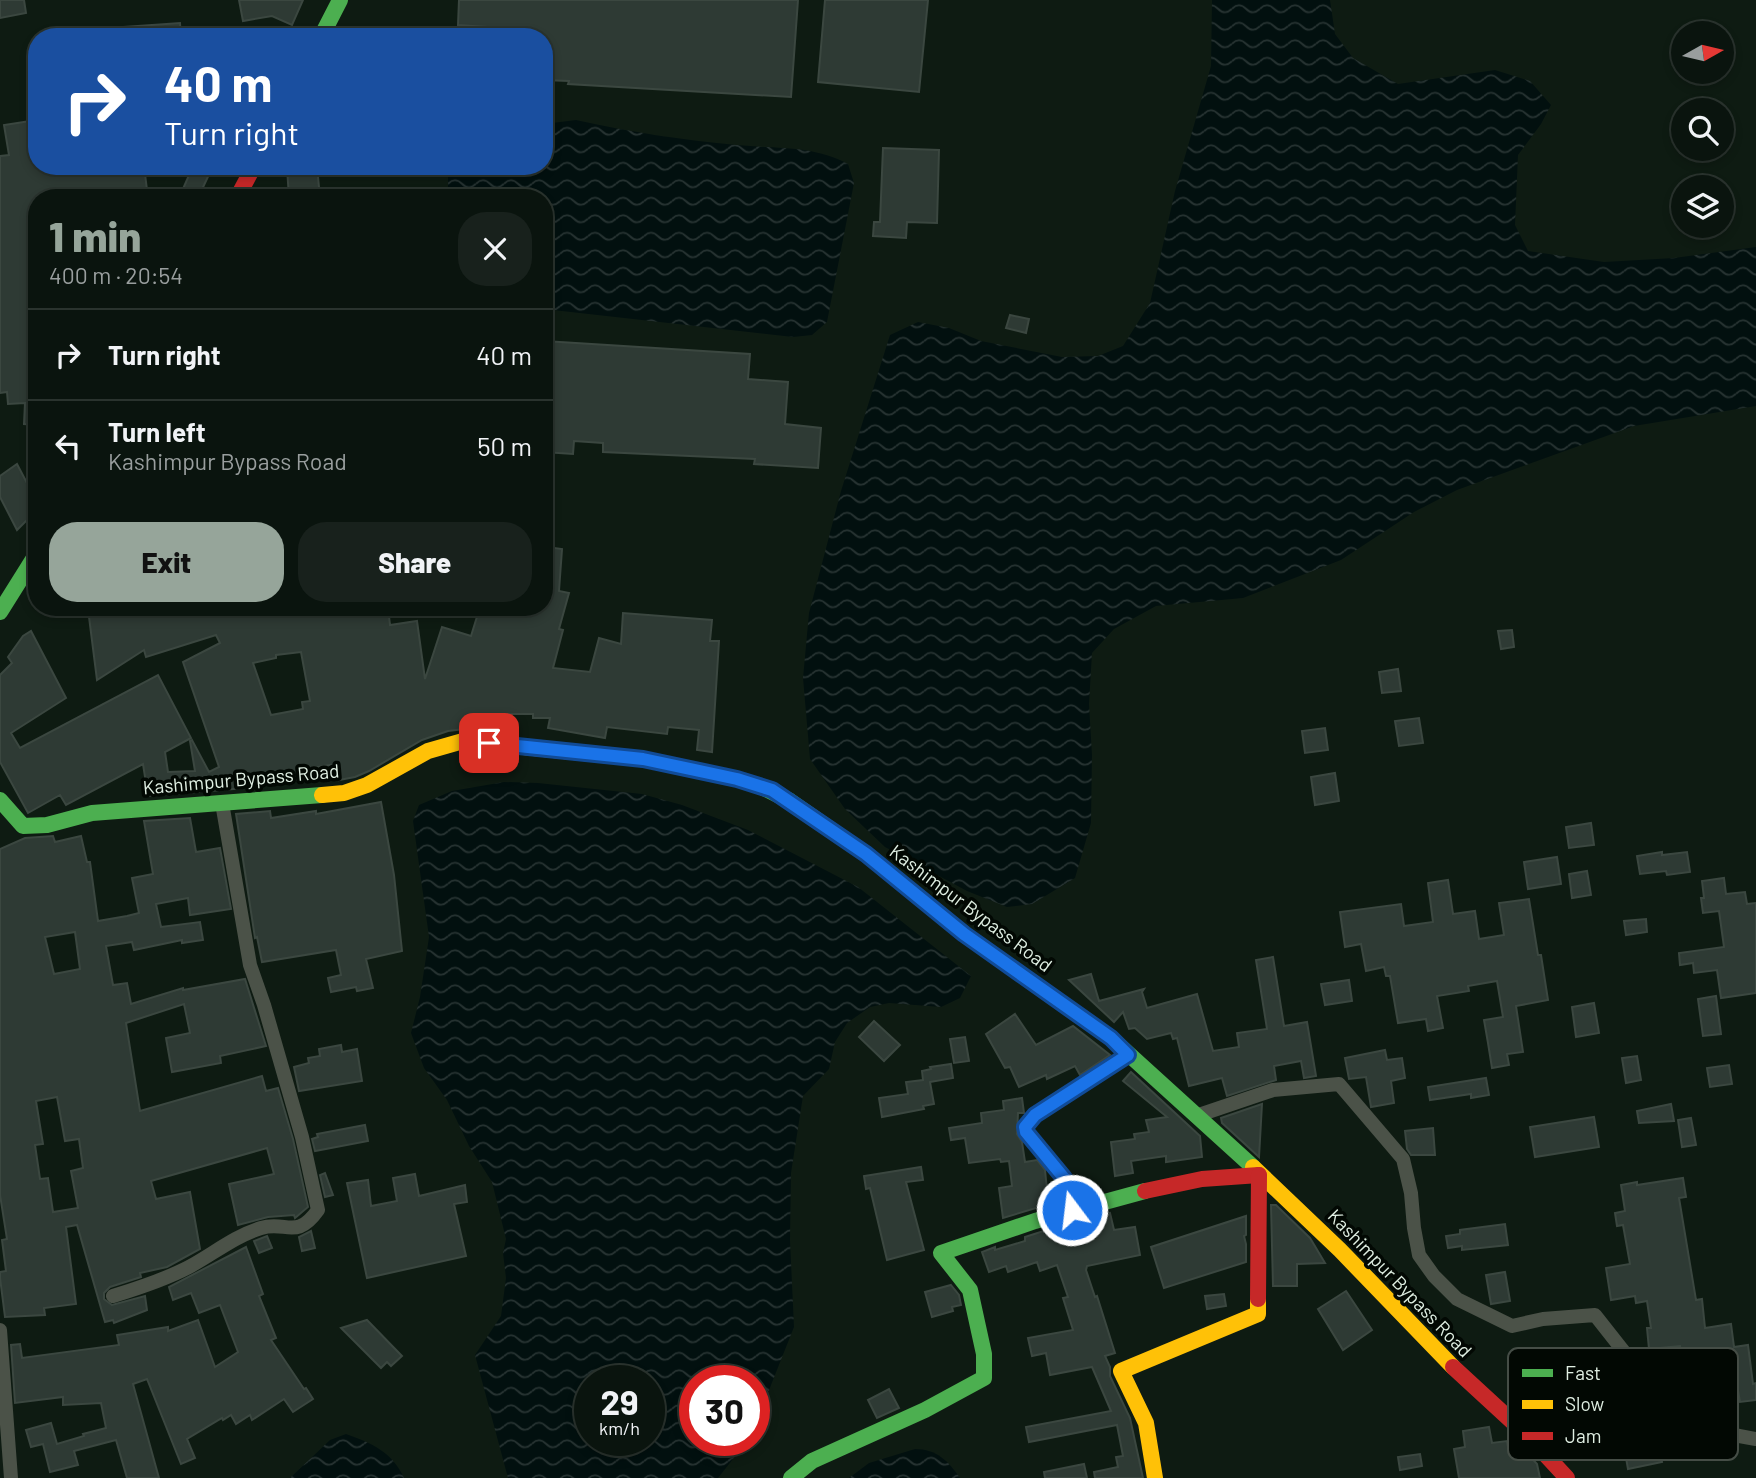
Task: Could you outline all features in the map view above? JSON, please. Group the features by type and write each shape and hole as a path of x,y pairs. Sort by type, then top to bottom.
{"main road":[{"path":"326,28 340,0"},
{"path":"0,612 28,567"},
{"name":"Kashimpur Bypass Road","path":"0,800 23,827 47,825 92,813 344,793 372,784 436,747 463,741 643,759 737,779 772,790 866,854 964,934 1111,1038 1340,1250 1459,1373 1508,1418"},
{"path":"790,1478 811,1461 925,1410 984,1378 984,1354 970,1290 941,1253 994,1233 1072,1210 1196,1180 1259,1175 1258,1314 1121,1371 1146,1423 1155,1478"},
{"name":"Kashimpur Bypass Road","path":"1550,1460 1567,1478"}],"street":[{"path":"113,1296 187,1268 239,1237 264,1227 297,1229 313,1218 318,1210 302,1138 250,965 222,803"},
{"path":"1072,1210 1064,1178 1026,1132 1025,1127 1035,1115 1128,1055"},
{"path":"1196,1116 1273,1090 1339,1084 1403,1159 1411,1193 1419,1255 1434,1276 1457,1299 1512,1326 1543,1319 1595,1315 1621,1348"},
{"path":"0,1330 11,1478"},
{"path":"1738,1436 1756,1439"}],"water":[{"path":"1212,0 1330,0 1335,34 1353,58 1398,84 1495,70 1530,81 1551,105 1541,124 1518,155 1515,225 1528,251 1604,262 1674,258 1756,247 1756,406 1634,426 1457,490 1414,512 1341,560 1243,598 1156,606 1114,629 1092,653 1089,704 1092,755 1091,823 1075,878 1032,904 1007,907 967,891 885,847 845,809 810,759 803,678 809,613 841,491 890,335 918,322 949,328 981,341 1062,357 1098,356 1123,346 1150,303 1175,191 1211,66"},
{"path":"576,120 676,138 794,149 821,154 848,164 854,183 827,322 812,335 793,337 553,310 553,189 448,189 448,175 553,175 553,123"},
{"path":"504,782 642,794 682,805 748,830 858,887 971,976 960,998 941,1007 889,1003 870,1007 847,1023 835,1042 829,1069 803,1096 791,1173 790,1240 794,1327 770,1388 770,1365 679,1365 679,1456 735,1456 718,1478 508,1478 475,1355 501,1316 506,1278 503,1253 506,1239 492,1182 469,1146 447,1100 424,1068 411,1033 420,997 429,937 413,821 419,805 452,791"},
{"path":"346,1434 387,1455 404,1478 290,1478 330,1440"},
{"path":"915,1449 930,1451 941,1457 960,1478 849,1478 869,1463"}],"building":[{"path":"0,0 24,0 26,13 0,18"},
{"path":"239,0 303,0 292,25 272,16 243,21"},
{"path":"459,0 798,0 791,97 568,84 569,81 553,80 553,28 458,25"},
{"path":"825,0 928,0 919,92 818,82"},
{"path":"180,23 180,28 124,28"},
{"path":"28,121 28,175 145,175 147,189 28,189 28,424 24,424 25,403 8,404 7,392 0,393 0,156 9,155 4,125"},
{"path":"883,148 939,150 937,223 907,222 906,238 873,236 874,222 880,222"},
{"path":"189,175 209,175 202,189 183,189"},
{"path":"288,175 318,175 319,189 288,189"},
{"path":"1010,315 1029,319 1026,333 1006,328"},
{"path":"553,342 750,354 748,379 788,382 785,424 821,428 818,468 754,464 755,459 603,452 603,443 574,441 573,454 553,453"},
{"path":"17,464 28,485 28,519 17,530 0,497 0,476"},
{"path":"553,548 562,549 559,591 569,593 559,629 563,630 553,668 590,672 599,638 621,644 623,613 712,620 710,641 719,641 712,752 697,750 699,730 668,727 667,734 607,727 605,738 548,728 550,718 533,718 533,714 508,714 508,727 493,728 493,723 464,725 464,729 448,731 422,740 355,777 339,780 336,764 312,768 314,777 246,788 148,796 143,764 66,805 60,795 28,813 0,762 0,675 12,663 8,657 23,636 31,631 66,698 11,733 20,748 158,675 191,738 165,752 168,772 195,771 192,740 209,772 219,767 183,662 220,643 216,635 146,657 144,650 97,680 89,617 389,616 390,625 417,621 425,679 442,627 471,636 477,616 553,616","holes":["301,652 310,701 302,702 303,709 271,715 253,663 276,658 276,655"]},
{"path":"1512,630 1514,647 1501,649 1498,631"},
{"path":"1398,669 1401,691 1382,693 1379,672"},
{"path":"1419,718 1423,743 1399,746 1395,721"},
{"path":"1325,728 1328,750 1305,753 1302,731"},
{"path":"1335,773 1339,801 1315,805 1311,777"},
{"path":"381,802 394,875 402,951 366,959 373,988 357,991 356,987 331,992 328,978 341,975 336,950 262,962 257,937 255,938 236,814 270,811 271,818 316,811 316,814"},
{"path":"190,818 196,852 220,848 231,909 190,915 188,898 156,904 161,927 200,922 203,940 182,943 182,940 134,950 132,942 106,946 113,985 127,983 131,1004 183,988 245,979 266,1046 220,1056 221,1063 172,1072 166,1038 190,1033 184,1004 126,1023 140,1111 262,1076 266,1091 278,1088 308,1207 295,1218 294,1215 268,1217 238,1225 229,1184 274,1174 267,1148 151,1181 156,1199 190,1192 200,1249 167,1267 140,1273 141,1277 110,1287 104,1293 104,1299 112,1305 145,1296 147,1310 114,1323 113,1320 105,1322 77,1225 66,1227 76,1304 44,1308 45,1315 5,1317 0,1278 0,1272 6,1271 2,1240 7,1239 0,1195 0,849 25,838 53,836 55,842 81,836 87,862 90,862 98,921 127,916 139,913 132,878 153,874 144,821","holes":["75,932 80,969 54,974 45,937","57,1097 65,1141 79,1139 83,1168 71,1171 78,1208 53,1212 48,1178 40,1179 35,1145 43,1144 36,1101"]},
{"path":"1591,823 1594,845 1569,848 1566,827"},
{"path":"1662,852 1662,855 1687,852 1690,872 1640,874 1637,856"},
{"path":"1557,857 1561,884 1528,889 1524,862"},
{"path":"1587,871 1591,895 1572,898 1569,874"},
{"path":"1724,878 1726,894 1745,892 1747,904 1756,903 1756,993 1721,998 1717,970 1694,973 1693,963 1680,965 1679,953 1724,947 1719,911 1703,913 1701,898 1704,898 1702,881"},
{"path":"1448,880 1453,914 1475,911 1479,939 1504,935 1499,903 1529,899 1548,1000 1516,1006 1523,1052 1507,1054 1509,1065 1492,1068 1484,1020 1503,1017 1497,981 1468,986 1469,991 1437,996 1443,1028 1428,1031 1426,1019 1398,1023 1390,976 1386,976 1384,967 1366,971 1361,944 1345,947 1340,912 1401,904 1404,926 1433,922 1428,883"},
{"path":"1646,919 1647,932 1626,935 1624,921"},
{"path":"1273,957 1284,1026 1307,1022 1316,1076 1304,1078 1301,1061 1274,1066 1276,1080 1227,1096 1222,1078 1189,1086 1177,1038 1173,1039 1171,1033 1147,1039 1135,1028 1129,1029 1123,1012 1114,1022 1069,980 1091,974 1099,1001 1144,989 1142,992 1147,1008 1197,994 1213,1051 1239,1047 1237,1033 1267,1029 1256,960"},
{"path":"1349,980 1352,1001 1325,1005 1321,984"},
{"path":"1716,996 1721,1034 1703,1036 1698,999"},
{"path":"1594,1003 1599,1033 1576,1037 1572,1007"},
{"path":"1015,1014 1036,1045 1073,1026 1110,1055 1080,1075 1075,1066 1047,1079 1046,1075 1019,1087 1010,1067 1005,1068 986,1034"},
{"path":"874,1021 900,1045 884,1061 859,1037"},
{"path":"965,1037 969,1061 954,1063 950,1039"},
{"path":"341,1045 342,1052 357,1049 362,1081 299,1091 294,1067 309,1063 308,1058 320,1056 319,1049"},
{"path":"1385,1050 1387,1060 1402,1058 1405,1078 1391,1081 1394,1103 1371,1107 1366,1077 1349,1079 1345,1058"},
{"path":"1637,1056 1641,1080 1626,1083 1622,1058"},
{"path":"951,1064 953,1078 930,1082 934,1104 923,1106 924,1109 882,1117 879,1098 908,1094 906,1082 923,1080 922,1071 931,1069 930,1067"},
{"path":"1729,1065 1732,1084 1710,1087 1707,1068"},
{"path":"1131,1072 1200,1136 1202,1157 1166,1162 1166,1156 1131,1161 1133,1173 1115,1176 1111,1142 1135,1139 1134,1134 1149,1132 1146,1120 1167,1117 1123,1081"},
{"path":"1486,1078 1489,1095 1471,1098 1471,1094 1430,1100 1428,1087"},
{"path":"1022,1098 1024,1113 1018,1113 1017,1134 1022,1142 1025,1162 1037,1160 1045,1170 1046,1205 1003,1218 999,1188 1012,1186 1009,1161 1001,1162 1000,1159 969,1163 965,1138 951,1140 949,1128 982,1123 981,1113 1004,1110 1003,1101"},
{"path":"1262,1104 1259,1157 1222,1123 1221,1118"},
{"path":"1671,1104 1674,1121 1639,1123 1637,1111"},
{"path":"1594,1117 1599,1147 1535,1157 1530,1127"},
{"path":"1691,1118 1696,1145 1682,1147 1678,1120"},
{"path":"365,1125 368,1141 315,1151 312,1139 318,1137 317,1134"},
{"path":"1433,1128 1435,1155 1411,1155 1407,1149 1405,1131"},
{"path":"921,1167 923,1180 906,1182 924,1250 887,1260 870,1188 866,1189 864,1176"},
{"path":"325,1173 333,1195 325,1197 320,1175"},
{"path":"415,1174 419,1196 465,1185 467,1202 454,1204 466,1256 367,1278 347,1183 368,1180 371,1206 397,1201 393,1178"},
{"path":"1683,1178 1686,1197 1679,1198 1696,1300 1702,1299 1705,1328 1731,1324 1734,1347 1748,1345 1753,1384 1756,1383 1756,1400 1740,1402 1738,1348 1649,1348 1647,1328 1651,1328 1647,1301 1636,1303 1635,1296 1611,1300 1606,1268 1630,1264 1623,1225 1617,1226 1615,1213 1625,1211 1621,1185 1637,1182 1637,1185"},
{"path":"1271,1205 1276,1205 1310,1238 1325,1263 1297,1264 1297,1286 1273,1286"},
{"path":"1110,1213 1114,1230 1135,1227 1140,1255 1087,1266 1086,1270 1115,1353 1105,1356 1110,1367 1110,1376 1130,1418 1143,1478 1095,1478 1094,1472 1118,1467 1116,1457 1123,1456 1117,1425 1029,1442 1026,1427 1111,1411 1092,1367 1050,1375 1046,1353 1032,1356 1028,1338 1073,1330 1063,1298 1068,1297 1057,1265 1040,1271 1037,1262 1008,1272 1006,1266 989,1272 982,1252 1025,1241 1025,1237 1056,1227 1061,1241 1077,1236 1078,1238 1100,1230 1097,1216"},
{"path":"1246,1216 1246,1262 1164,1288 1151,1247"},
{"path":"1505,1224 1508,1245 1462,1250 1462,1246 1448,1248 1446,1236 1460,1234 1460,1230"},
{"path":"311,1231 315,1248 302,1251 299,1237"},
{"path":"267,1236 272,1248 259,1253 254,1241"},
{"path":"246,1247 263,1294 259,1296 276,1338 271,1340 313,1399 293,1412 284,1399 252,1420 250,1415 236,1424 231,1415 223,1420 222,1418 187,1439 195,1458 181,1464 147,1379 133,1384 159,1478 127,1478 116,1440 74,1451 78,1465 50,1472 43,1444 31,1447 26,1430 51,1423 57,1444 84,1436 83,1434 106,1428 101,1403 63,1405 63,1397 15,1403 11,1345 20,1344 22,1358 119,1345 117,1335 168,1327 168,1331 198,1320 215,1367 238,1352 220,1305 199,1313 191,1293 173,1300 169,1287"},
{"path":"1505,1272 1510,1301 1491,1304 1486,1275"},
{"path":"951,1285 959,1295 961,1305 952,1307 953,1311 932,1317 925,1292"},
{"path":"1346,1291 1372,1330 1343,1350 1318,1309"},
{"path":"1224,1294 1226,1306 1207,1309 1205,1296"},
{"path":"367,1320 402,1356 391,1366 387,1362 381,1368 341,1328"},
{"path":"889,1389 899,1408 877,1418 868,1400"},
{"path":"1489,1427 1492,1443 1507,1441 1508,1460 1533,1460 1540,1478 1459,1478 1454,1449 1465,1447 1463,1431"},
{"path":"1420,1454 1422,1466 1400,1470 1398,1457"},
{"path":"1626,1460 1662,1460 1662,1462 1628,1469"},
{"path":"1084,1464 1087,1478 1045,1478 1044,1472"}],"traffic: fast":[{"path":"326,28 340,0"},
{"path":"0,612 28,567"},
{"path":"764,788 790,801 866,854 964,934 1111,1038 1253,1167"},
{"path":"0,800 23,826 47,825 92,813 322,795"},
{"path":"791,1478 812,1461 925,1410 984,1378 984,1354 970,1290 941,1253 1035,1221 1145,1191"}],"traffic: slow":[{"path":"322,795 344,793 367,785 428,751 463,741 643,759 737,779 764,788"},
{"path":"1253,1167 1340,1250 1453,1367"},
{"path":"1155,1478 1146,1423 1121,1371 1258,1314 1258,1299"}],"traffic: jam":[{"path":"242,189 249,175"},
{"path":"1145,1191 1202,1179 1259,1175"},
{"path":"1258,1299 1259,1175"},
{"path":"1453,1367 1508,1418"},
{"path":"1550,1460 1567,1478"}],"route":[{"path":"489,743 643,759 737,779 772,790 866,854 964,934 1111,1038 1128,1055 1035,1115 1025,1127 1026,1132 1064,1178 1072,1210"}]}
